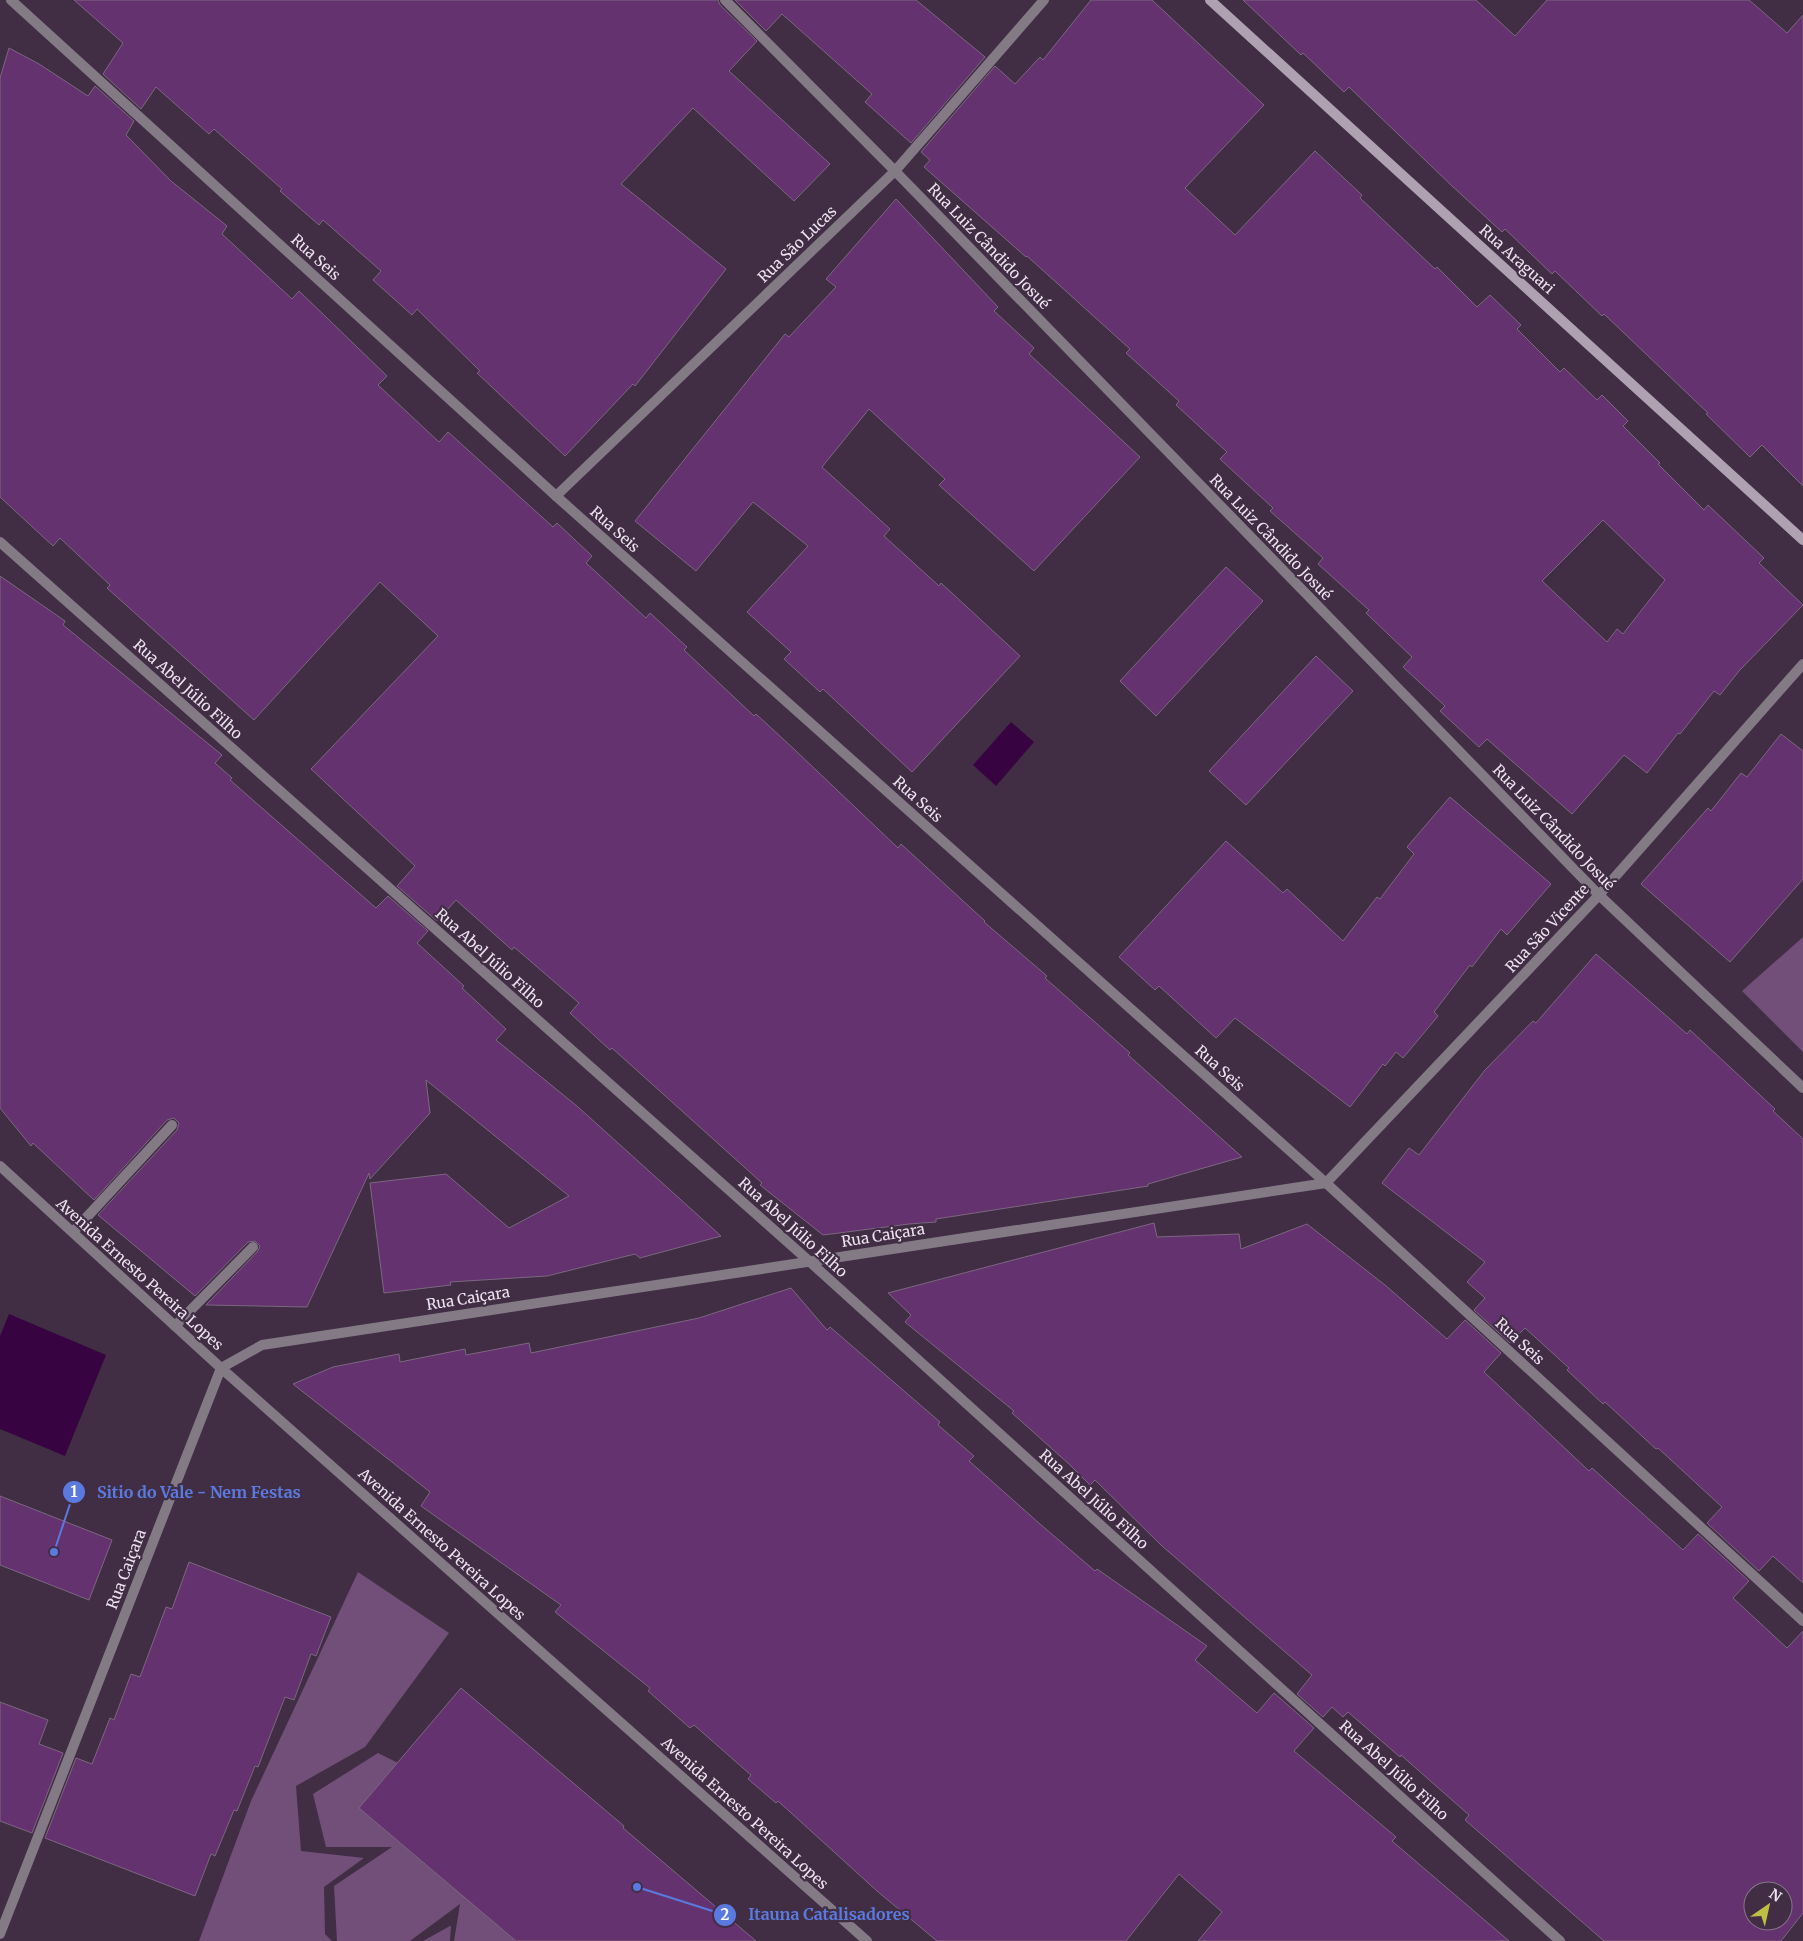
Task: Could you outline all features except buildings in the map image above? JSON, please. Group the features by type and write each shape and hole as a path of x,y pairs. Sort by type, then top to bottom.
{"street":[{"name":"Rua Seis","path":"11,0 556,496 1326,1183 1803,1621"},
{"name":"Rua Luiz Cândido Josué","path":"725,0 895,171 1599,895 1803,1088"},
{"name":"Rua São Lucas","path":"556,496 895,171 1044,0"},
{"name":"Rua Araguari","path":"1210,0 1803,540"},
{"name":"Rua Abel Júlio Filho","path":"0,542 809,1261 1560,1941"},
{"name":"Rua São Vicente","path":"1326,1183 1599,895 1803,664"},
{"path":"73,1232 172,1125"},
{"name":"Avenida Ernesto Pereira Lopes","path":"0,1166 221,1368 867,1941"},
{"name":"Rua Caiçara","path":"0,1934 221,1368 262,1345 1326,1183"},
{"path":"175,1326 253,1248"}],"shaded area":[{"path":"1011,722 1034,742 996,786 973,765"},
{"path":"1803,937 1803,1052 1742,991"},
{"path":"9,1314 106,1355 65,1456 0,1429 0,1336"},
{"path":"358,1572 449,1633 365,1747 296,1786 301,1851 364,1858 324,1887 325,1934 332,1941 199,1941 251,1801"},
{"path":"378,1753 525,1826 518,1941 454,1941 460,1904 410,1941 337,1941 334,1886 392,1847 326,1847 313,1794"},
{"path":"450,1926 450,1941 423,1941"}],"place":[{"name":"Sitio do Vale - Nem Festas","path":"54,1552"},
{"name":"Itauna Catalisadores","path":"637,1887"}]}
